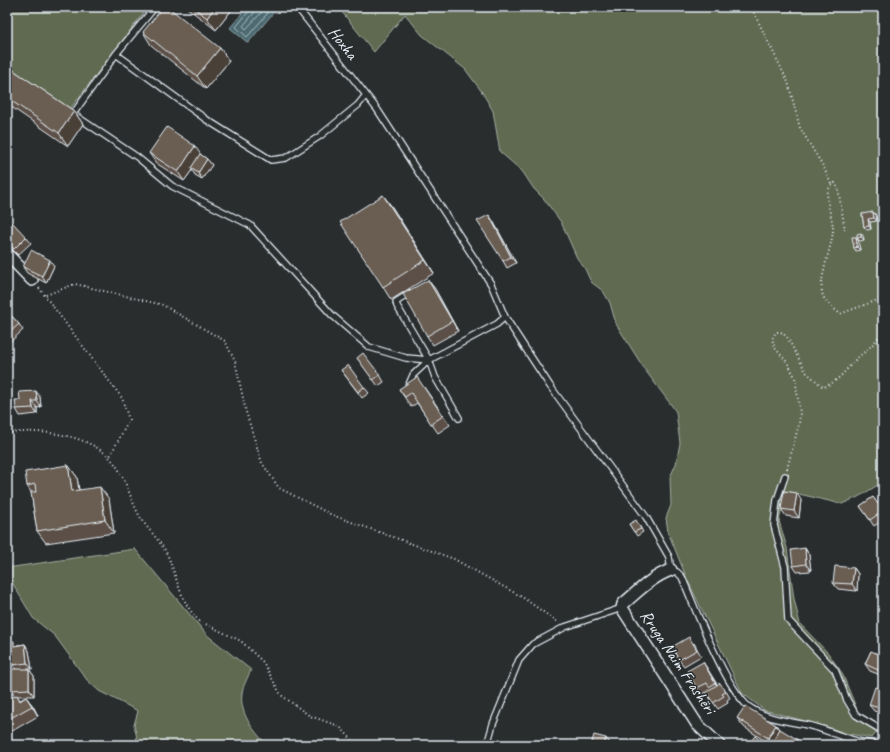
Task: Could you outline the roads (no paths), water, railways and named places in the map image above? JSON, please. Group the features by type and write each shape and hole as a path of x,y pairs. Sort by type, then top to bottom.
{"street":[{"path":"7,254 32,280"},
{"name":"Rruga Naim Frashëri","path":"671,570 649,582 623,604 622,608 697,724 719,745"}],"lane":[{"path":"73,114 116,54 155,7"},
{"name":"Hoxha","path":"297,7 377,108 491,284 505,317 550,386 646,517 669,557 671,570"},
{"path":"116,54 207,120 271,160 286,158 320,136 358,105 366,95"},
{"path":"67,110 136,157 172,186 250,225 332,314 369,348 406,358 429,360"},
{"path":"415,290 396,302 396,306 429,360 435,377 459,418"},
{"path":"405,395 413,375 429,360 497,324 505,317"},
{"path":"785,476 777,500 774,525 785,567 788,620 836,670 847,700 856,715 883,731"},
{"path":"671,570 677,572 682,577 710,641 733,687 749,706 771,717 808,725 852,740 877,745 883,743"},
{"path":"487,745 492,724 519,660 533,644 565,627 622,608"}],"water":[{"path":"247,7 268,7 274,12 248,43 230,28"}]}
